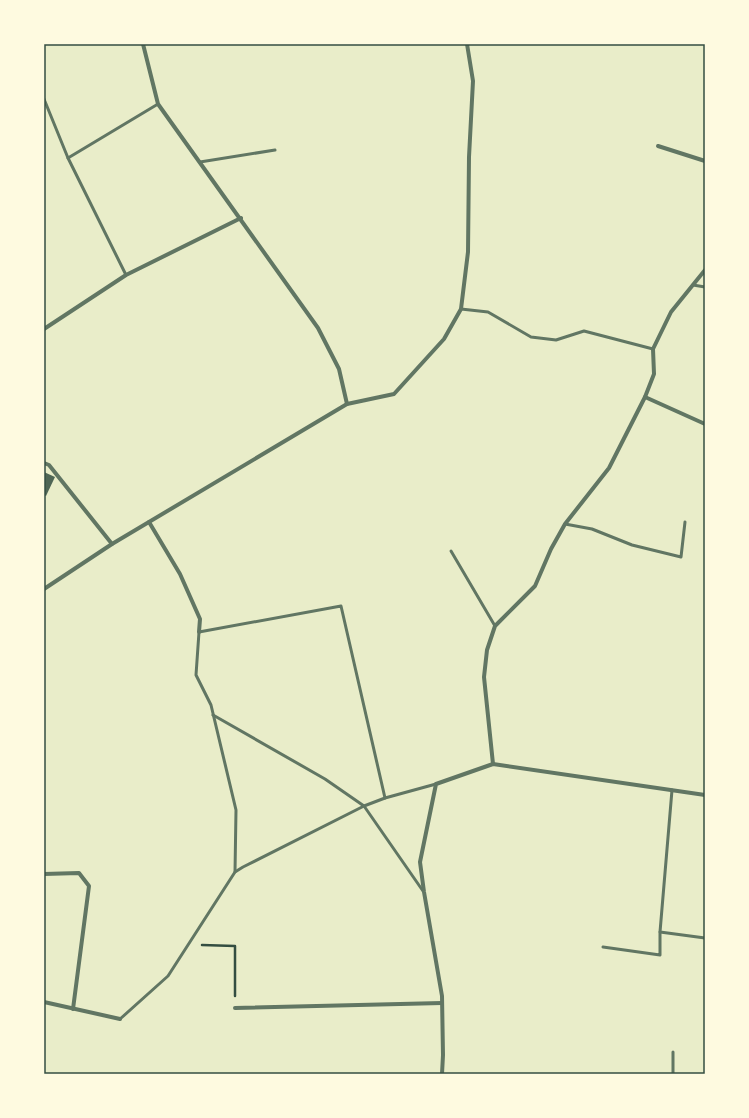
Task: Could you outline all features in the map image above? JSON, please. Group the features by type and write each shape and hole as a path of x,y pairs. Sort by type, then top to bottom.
{"street":[{"path":"143,44 158,104 241,218 318,328 338,369 347,404"},
{"path":"44,589 112,544 347,404 394,394 444,339 461,309 468,252 469,156 473,81 467,44"},
{"path":"658,146 705,161"},
{"path":"44,329 126,275 241,218"},
{"path":"493,764 484,676 487,650 495,626 535,586 551,550 565,524 609,468 645,397 654,374 653,349 671,312 705,270"},
{"path":"645,397 705,424"},
{"path":"44,463 49,465 112,544"},
{"path":"149,522 180,574 200,619 199,632"},
{"path":"442,1074 442,996 420,862 436,784 493,764 705,795"},
{"path":"44,874 78,873 89,886 73,1008"},
{"path":"44,1002 120,1019"},
{"path":"236,1008 442,1003"}],"lane":[{"path":"44,99 68,158 126,275"},
{"path":"68,158 158,104"},
{"path":"200,162 275,150"},
{"path":"693,285 705,287"},
{"path":"461,309 488,312 531,337 556,340 584,331 653,349"},
{"path":"565,524 592,529 632,545 681,557 685,522"},
{"path":"452,551 495,626"},
{"path":"235,872 236,810 211,705 196,675 199,632 341,606 385,798"},
{"path":"213,715 325,779 364,806 424,892"},
{"path":"120,1019 168,976 235,872 364,806 385,798 436,784"},
{"path":"603,947 660,955 660,932 672,790"},
{"path":"660,932 705,938"},
{"path":"673,1052 673,1074"}],"path":[{"path":"188,945 235,946 236,1008"}],"building":[{"path":"44,472 55,477 46,496 44,495"}]}
